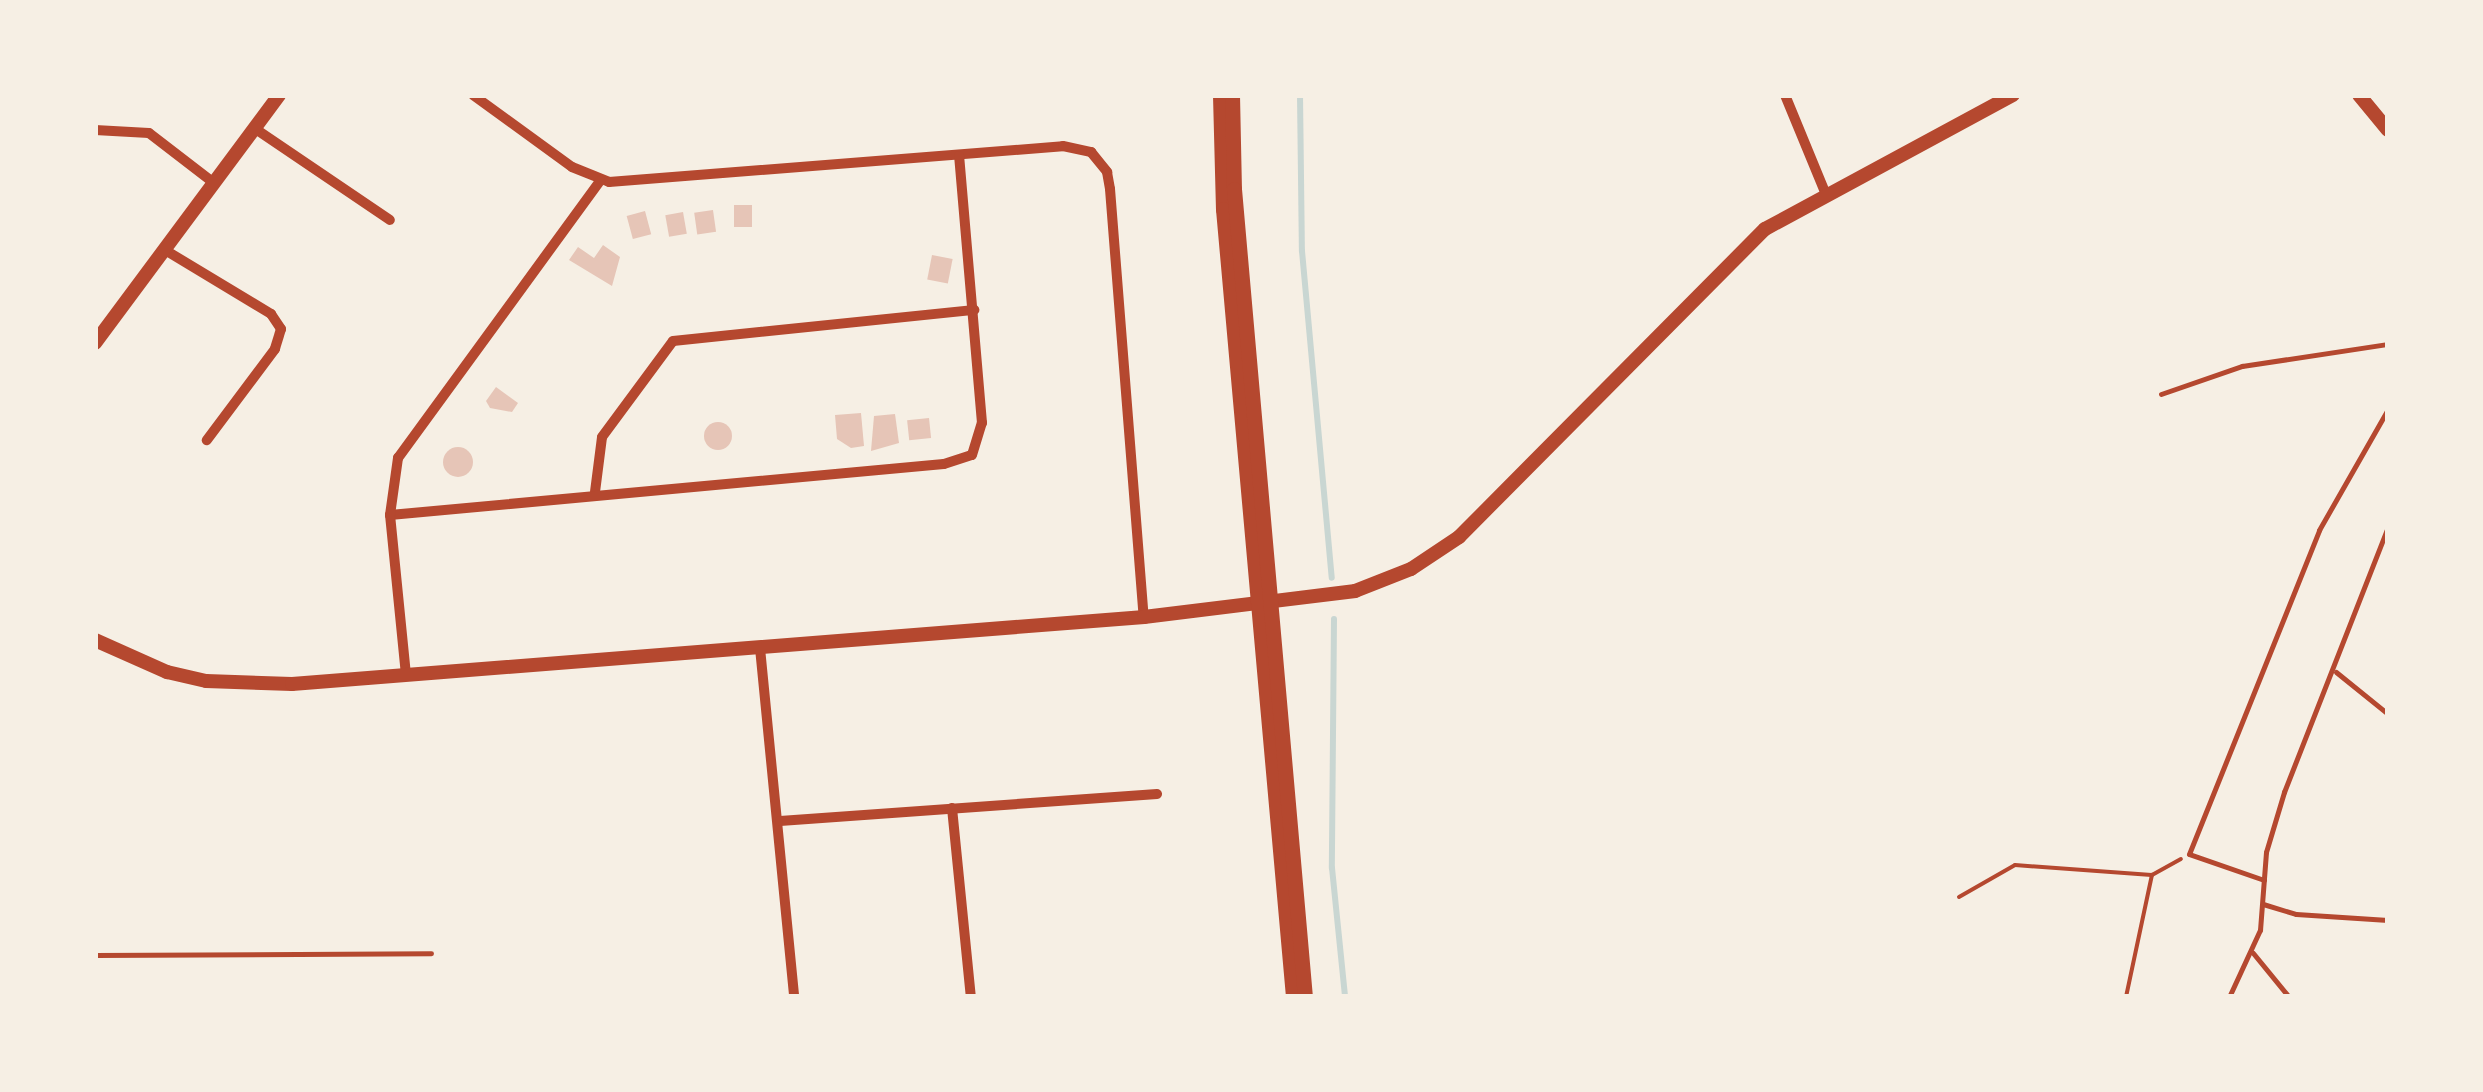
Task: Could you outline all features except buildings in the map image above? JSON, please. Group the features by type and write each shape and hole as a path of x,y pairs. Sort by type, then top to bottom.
{"main road":[{"path":"1220,95 1224,209 1304,997"},
{"path":"1232,95 1234,188 1293,997"}],"street":[{"path":"95,343 278,95"},
{"path":"472,95 600,181 1063,146 1091,152 1107,172 1144,617"},
{"path":"1785,95 1825,192"},
{"path":"95,640 167,672 206,681 292,684 1144,617 1354,592 1431,559 1499,499 1741,248 1825,192 2013,95"},
{"path":"2359,95 2388,130"},
{"path":"254,128 390,220"},
{"path":"95,130 148,134 214,182"},
{"path":"390,514 965,460 978,448 982,424 959,156"},
{"path":"406,675 390,514 392,474 408,440 600,181"},
{"path":"165,250 271,314 281,328 275,349 207,440"},
{"path":"595,492 602,438 674,341 974,310"},
{"path":"760,648 780,820 794,997"},
{"path":"780,820 1158,794"},
{"path":"952,808 971,997"}],"lane":[{"path":"2161,394 2242,366 2388,344"},
{"path":"2264,880 2189,854 2319,530 2388,409"},
{"path":"2229,997 2253,953 2264,904 2264,880 2284,792 2335,672 2388,528"},
{"path":"2335,672 2388,714"},
{"path":"2264,904 2296,914 2388,920"},
{"path":"2253,953 2289,997"},
{"path":"95,955 431,954"}],"path":[{"path":"1959,897 2015,865 2152,875 2189,854"},
{"path":"2126,997 2152,875"}],"waterway":[{"path":"1300,95 1302,251 1332,578"},
{"path":"1334,619 1332,868 1345,997"}]}
